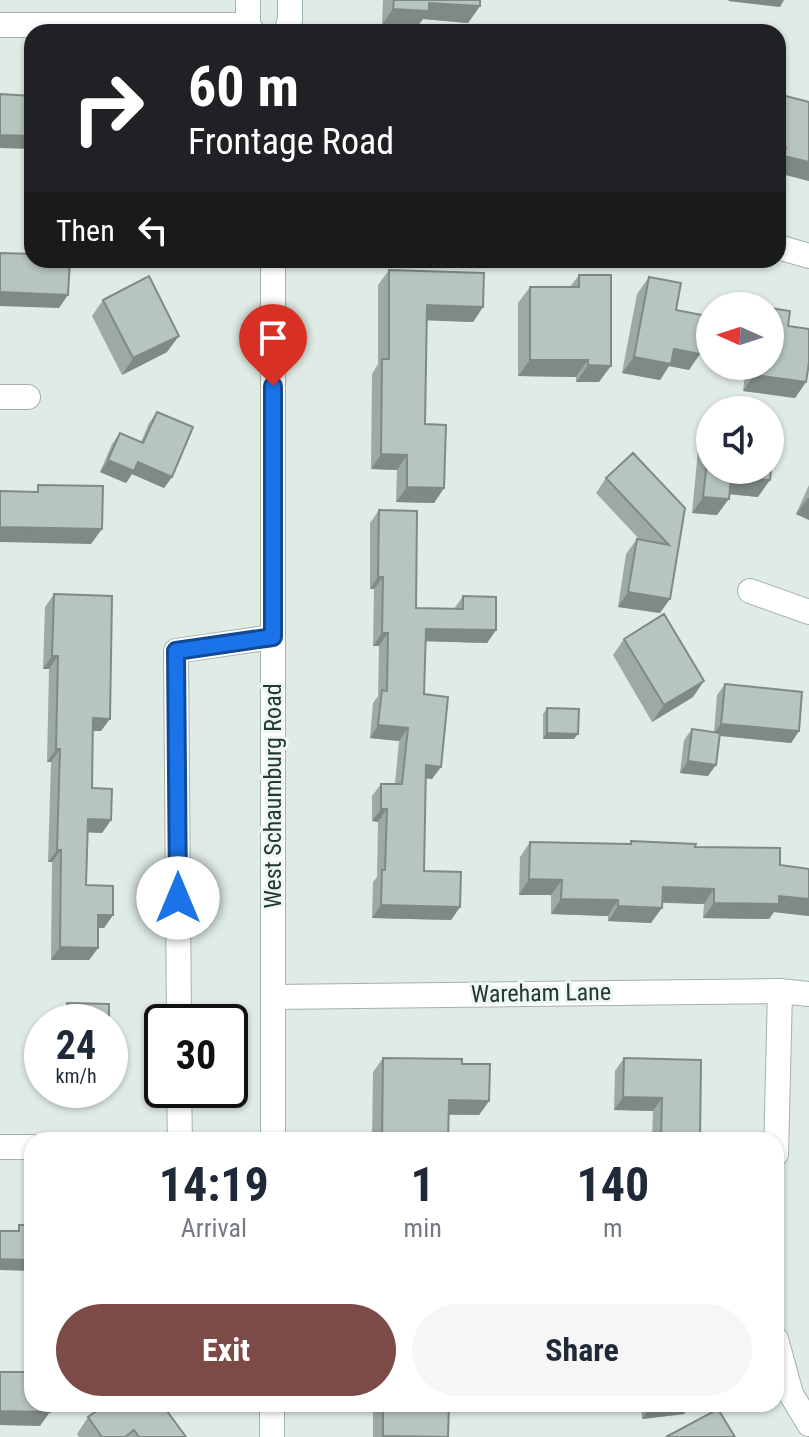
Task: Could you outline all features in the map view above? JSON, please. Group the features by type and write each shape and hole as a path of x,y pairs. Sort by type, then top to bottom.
{"street":[{"path":"248,0 250,24"},
{"path":"289,24 290,0"},
{"path":"0,25 24,25"},
{"path":"786,249 809,256"},
{"name":"West Schaumburg Road","path":"273,268 273,1132"},
{"path":"0,397 28,397"},
{"path":"750,591 809,612"},
{"path":"179,1004 176,651 273,637"},
{"path":"777,1132 780,991"},
{"name":"Wareham Lane","path":"273,997 780,991 809,994"},
{"path":"179,1108 180,1132"},
{"path":"0,1147 24,1147"},
{"path":"784,1368 791,1394 809,1424"},
{"path":"272,1412 272,1437"}],"building":[{"path":"394,0 480,0 480,6 429,3 429,11 393,9"},
{"path":"0,94 24,96 24,136 0,135"},
{"path":"786,96 809,102 809,162 786,156"},
{"path":"0,253 24,254 24,268 70,268 68,295 0,292"},
{"path":"389,270 484,273 483,307 427,305 425,424 446,425 444,488 407,487 407,455 381,454 382,359 389,359"},
{"path":"579,275 611,275 611,366 588,365 588,360 530,360 530,287 579,287"},
{"path":"149,276 179,336 133,358 103,300"},
{"path":"649,277 681,283 676,310 696,314 696,353 674,349 671,364 634,357"},
{"path":"784,310 790,311 788,326 809,329 806,382 784,379"},
{"path":"157,412 193,427 172,477 138,462 134,471 108,460 120,433 143,443"},
{"path":"633,453 685,508 670,599 628,592 637,539 669,545 606,478"},
{"path":"704,484 730,484 729,499 703,497"},
{"path":"38,485 103,486 102,529 0,527 0,491 38,492"},
{"path":"379,510 417,511 416,608 463,609 463,596 496,597 496,630 426,629 424,694 448,697 441,767 426,765 424,871 461,872 460,907 381,905 387,809 381,809 381,784 402,784 408,728 378,725 382,690 387,691 388,633 382,633 383,577 378,577"},
{"path":"54,594 112,596 110,719 93,718 92,788 112,789 111,820 88,819 86,885 113,886 113,915 98,915 98,948 60,947 61,850 57,850 60,749 56,749 58,656 52,656"},
{"path":"664,614 704,681 664,705 624,639"},
{"path":"725,684 802,692 799,731 721,724"},
{"path":"547,708 579,709 578,734 547,733"},
{"path":"692,729 720,733 716,765 688,761"},
{"path":"631,841 696,844 695,847 780,848 780,865 809,869 809,899 779,896 779,904 714,903 714,889 663,887 662,908 618,906 618,900 561,899 562,880 529,879 530,842 631,844"},
{"path":"383,1058 462,1059 462,1064 490,1064 489,1101 449,1100 448,1132 382,1132"},
{"path":"624,1058 701,1060 700,1132 661,1132 662,1098 623,1097"},
{"path":"19,1225 24,1225 24,1260 0,1259 0,1231 19,1231"},
{"path":"0,1372 24,1372 24,1411 0,1411"},
{"path":"95,1412 168,1412 186,1437 139,1437 134,1430 125,1437 102,1437 88,1417"},
{"path":"383,1412 449,1412 448,1437 383,1436"},
{"path":"712,1412 720,1412 735,1437 666,1437"}],"route":[{"path":"178,898 176,651 273,637 273,386"}]}
